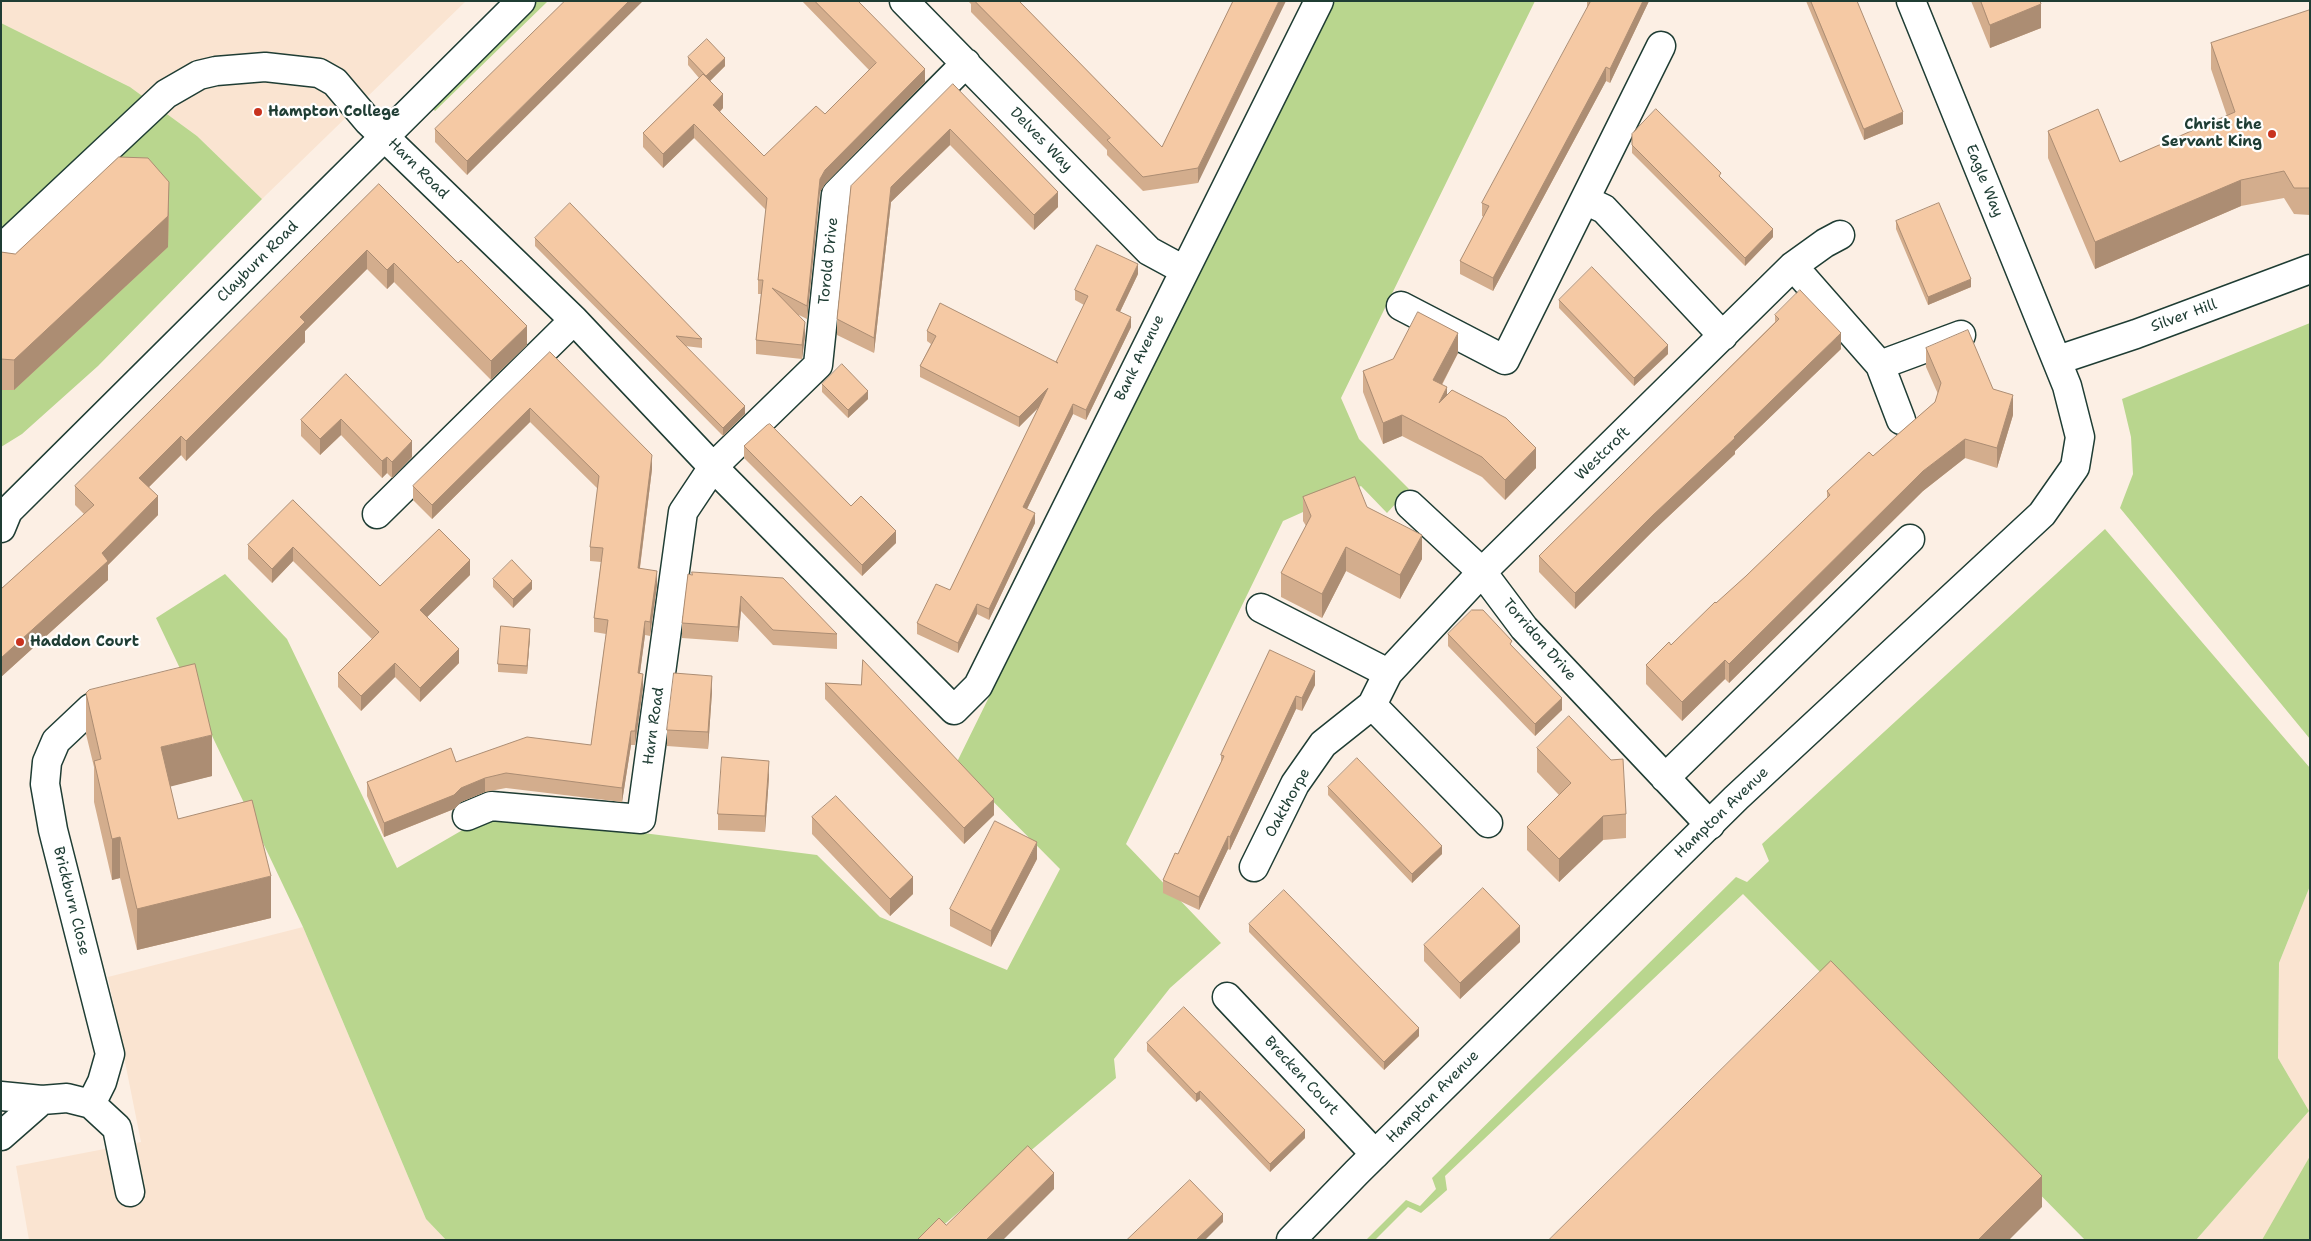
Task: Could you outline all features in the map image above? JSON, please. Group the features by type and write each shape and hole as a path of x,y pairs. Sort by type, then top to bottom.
{"street":[{"name":"Clayburn Road","path":"4,518 384,135 521,1"},
{"name":"Delves Way","path":"904,1 1149,252 1184,270"},
{"name":"Bank Avenue","path":"954,710 978,686 1319,1"},
{"name":"Eagle Way","path":"1911,1 2035,309 2058,360"},
{"path":"1401,306 1505,360 1662,46"},
{"name":"Torold Drive","path":"713,467 818,365 836,194 966,64"},
{"name":"Harn Road","path":"6,244 166,94 199,74 265,67 319,73 335,82 368,121 574,320 713,467 954,710"},
{"path":"1585,200 1604,209 1723,336"},
{"name":"Westcroft","path":"1482,572 1794,266 1824,243 1840,235"},
{"path":"1794,266 1880,365 1901,420"},
{"name":"Silver Hill","path":"2058,360 2136,334 2310,269"},
{"path":"377,514 574,320"},
{"path":"1880,365 1964,334"},
{"name":"Hampton Avenue","path":"1291,1240 1375,1154 1743,792 2042,514 2076,467 2080,437 2067,386 2058,360"},
{"name":"Harn Road","path":"468,816 491,806 641,819 683,512 713,467"},
{"name":"Torridon Drive","path":"1410,505 1482,572 1524,628 1710,825"},
{"path":"1666,778 1910,539"},
{"name":"Oakthorpe","path":"1254,867 1295,784 1323,744 1372,705 1388,672 1482,572"},
{"path":"1261,608 1388,672"},
{"path":"1372,705 1488,823"},
{"name":"Brickburn Close","path":"91,708 56,741 47,762 45,784 53,830 110,1054 102,1082 91,1104"},
{"name":"Brecken Court","path":"1227,997 1375,1154"},
{"path":"1,1096 42,1100 67,1098 91,1104 117,1128 130,1192"},
{"path":"1,1136 42,1100"}],"shaded area":[{"name":"Hampton College","path":"1,1 466,1 262,199 197,136 130,87 1,23"},
{"path":"2310,886 2310,1240 2196,1240 2309,1111 2278,1058 2279,963"},
{"path":"303,927 426,1219 446,1240 29,1240 16,1166 141,1142 108,977"}],"green space":[{"path":"528,1 548,1 435,111 426,101"},
{"path":"1332,1 1535,1 1341,398 1359,439 1409,489 1387,513 1361,486 1283,521 1126,844 1221,943 1170,988 1114,1059 1116,1078 926,1240 446,1240 426,1219 303,927 156,618 225,574 287,639 397,868 493,814 817,855 880,917 1007,970 1060,869 956,764"},
{"path":"1,23 130,87 197,136 262,199 98,366 22,434 1,447"},
{"path":"2310,323 2310,739 2120,508 2133,474 2131,437 2122,399"},
{"path":"2105,529 2310,768 2310,886 2279,963 2278,1058 2309,1111 2196,1240 2085,1240 1743,894 1445,1176 1447,1190 1421,1213 1408,1207 1375,1240 1366,1240 1406,1200 1420,1206 1436,1189 1432,1178 1736,877 1747,882 1769,861 1762,844"},
{"path":"2310,1156 2310,1240 2262,1240"}],"building":[{"path":"565,1 629,1 467,161 435,129"},
{"path":"815,1 858,1 925,69 825,170 820,179 807,306 772,288 805,322 802,345 756,340 763,280 758,280 767,198 694,124 663,154 643,133 703,74 723,94 713,105 764,156 816,106 825,114 876,63"},
{"path":"975,1 1019,1 1162,147 1233,1 1279,1 1198,168 1143,177 1107,140 1110,138"},
{"path":"1591,1 1643,1 1610,69 1606,67 1493,278 1460,261 1489,206 1482,203"},
{"path":"1811,1 1857,1 1903,112 1864,129"},
{"path":"1981,1 2040,1 2041,4 1990,25"},
{"path":"2310,10 2310,188 2294,188 2284,171 2241,180 2095,242 2048,131 2098,109 2120,162 2235,112 2211,43"},
{"path":"707,39 725,58 706,76 688,57"},
{"path":"953,84 1058,192 1034,215 950,129 891,187 874,338 837,319 851,186"},
{"path":"1656,109 1721,173 1719,176 1773,229 1745,258 1632,145 1632,134"},
{"path":"119,157 148,158 169,182 168,216 14,360 1,359 1,252 15,254"},
{"path":"379,184 458,263 461,260 527,326 491,361 394,263 387,270 367,250 300,317 305,322 186,441 181,436 139,478 158,496 102,553 108,561 1,658 1,589 94,505 75,486"},
{"path":"570,203 702,339 676,336 745,406 723,428 535,238"},
{"path":"1939,203 1971,279 1928,297 1896,221"},
{"path":"1097,245 1138,264 1116,310 1131,317 1086,410 1073,404 1023,507 1035,513 989,609 977,604 958,643 917,623 936,584 950,590 1048,388 1019,417 920,366 936,336 927,331 940,303 1056,362 1088,296 1075,290"},
{"path":"1592,267 1668,345 1634,378 1559,300"},
{"path":"1800,290 1841,333 1575,593 1539,556 1779,319 1775,315"},
{"path":"1418,312 1458,333 1433,380 1447,387 1439,403 1452,390 1506,418 1536,448 1505,480 1482,457 1402,415 1383,423 1363,371 1393,359"},
{"path":"1968,330 1993,389 2013,395 1997,448 1965,439 1923,471 1729,664 1725,660 1682,702 1646,665 1669,642 1671,645 1715,602 1746,576 1830,495 1827,491 1869,452 1873,456 1935,402 1941,383 1926,348"},
{"path":"550,352 652,455 638,568 657,571 650,622 645,621 638,673 643,674 635,731 631,731 622,788 506,773 485,778 461,788 454,795 384,823 367,782 451,748 456,762 527,737 591,745 608,620 594,618 603,548 590,547 599,476 530,408 432,505 413,486"},
{"path":"842,364 868,391 848,410 822,384"},
{"path":"346,374 412,441 392,462 387,457 382,461 341,419 320,439 301,420"},
{"path":"770,424 851,506 861,496 896,531 862,565 744,446"},
{"path":"1355,477 1367,507 1422,535 1400,575 1346,547 1322,594 1281,573 1311,516 1303,497"},
{"path":"293,500 380,586 439,529 470,560 420,610 459,649 420,688 395,663 361,696 338,673 379,632 293,547 272,569 248,545"},
{"path":"512,560 532,581 513,599 493,579"},
{"path":"692,572 783,578 837,634 773,630 741,596 738,627 682,623 688,574 692,575"},
{"path":"1472,610 1483,610 1512,641 1510,644 1562,698 1535,724 1448,634"},
{"path":"501,626 530,629 527,666 498,664"},
{"path":"1270,650 1315,671 1302,698 1296,696 1230,837 1228,836 1199,897 1163,880 1175,853 1178,854 1224,756 1221,755"},
{"path":"863,660 994,799 964,828 825,683 861,685"},
{"path":"195,664 212,735 161,747 178,819 252,800 271,876 137,909 120,837 112,839 94,761 101,759 86,693 89,690"},
{"path":"674,673 712,676 708,732 667,730"},
{"path":"1569,716 1611,760 1623,759 1626,814 1603,816 1559,859 1527,827 1571,783 1537,748"},
{"path":"722,757 769,761 765,816 718,814"},
{"path":"1357,758 1442,846 1412,874 1328,787"},
{"path":"836,796 913,877 890,899 812,817"},
{"path":"995,821 1037,842 991,931 950,909"},
{"path":"1483,888 1520,926 1460,983 1424,945"},
{"path":"1284,890 1419,1028 1384,1062 1249,924"},
{"path":"1831,961 2042,1176 1978,1240 1549,1240"},
{"path":"1184,1007 1305,1130 1270,1164 1200,1091 1196,1094 1147,1043"},
{"path":"1028,1146 1054,1173 986,1240 917,1240 939,1218 946,1225"},
{"path":"1190,1180 1223,1214 1196,1240 1127,1240"}],"place":[{"name":"Hampton College","path":"258,112"},
{"name":"Christ the Servant King","path":"2272,134"},
{"name":"Haddon Court","path":"20,642"}]}
